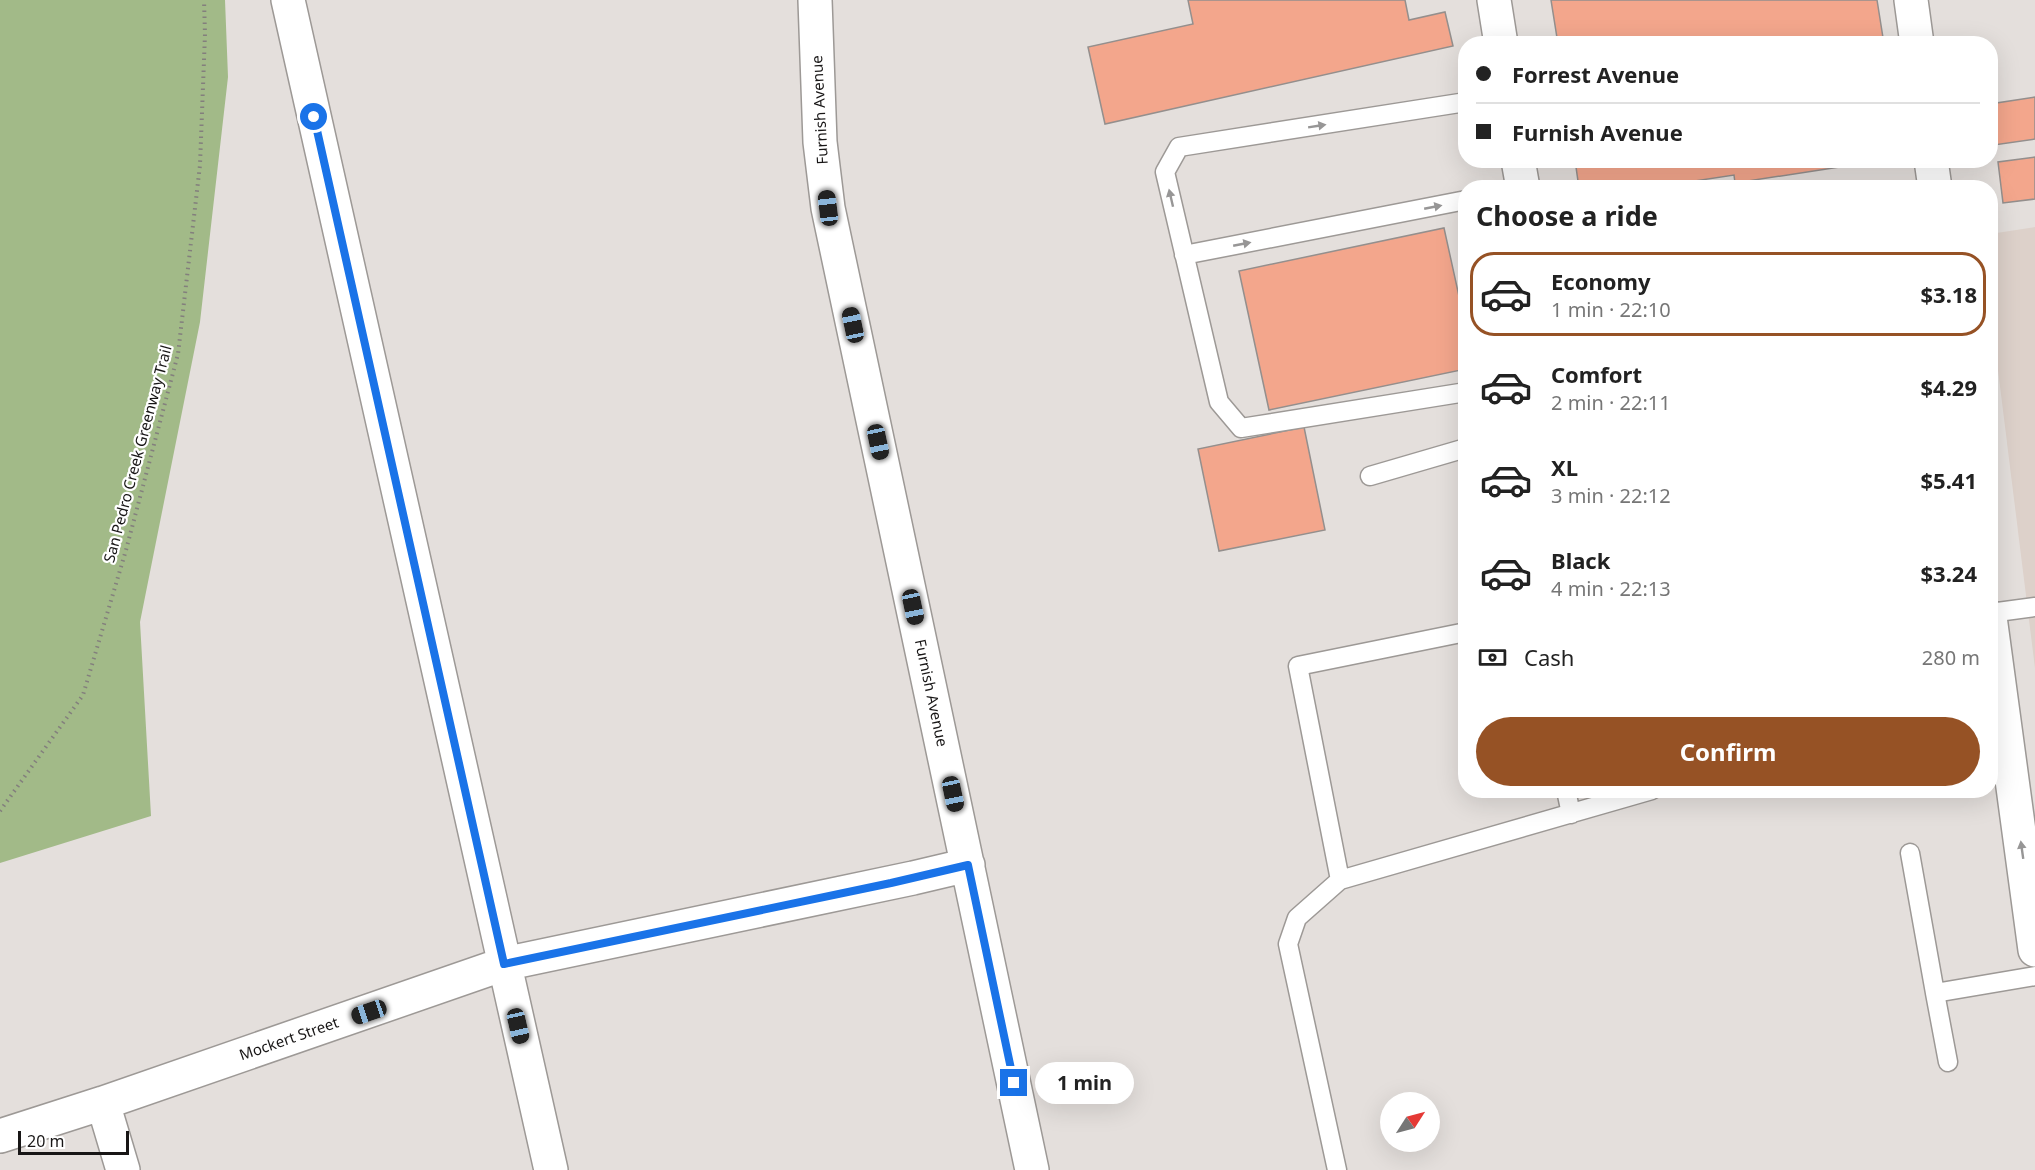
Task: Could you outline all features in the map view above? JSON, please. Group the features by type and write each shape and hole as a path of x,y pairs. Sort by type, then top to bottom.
{"street":[{"path":"288,0 551,1170"},
{"name":"Furnish Avenue","path":"815,0 820,142 828,208 1032,1170"},
{"path":"1494,0 1500,36"},
{"path":"1911,0 1916,36"},
{"path":"1998,675 2035,950"},
{"name":"Mockert Street","path":"0,1136 504,964 968,865"},
{"path":"102,1103 123,1170"}],"lane":[{"path":"1458,103 1179,147 1165,172 1219,402 1241,428 1458,393"},
{"path":"1184,255 1458,203"},
{"path":"1370,476 1458,450"},
{"path":"1998,614 2035,607"},
{"path":"1340,880 1298,666 1458,635"},
{"path":"1568,798 1571,814"},
{"path":"1338,1170 1288,944 1297,918 1340,880 1625,798"},
{"path":"1910,853 1948,1062"},
{"path":"1935,993 2035,976"}],"path":[{"name":"San Pedro Creek Greenway Trail","path":"0,811 83,695 126,550 178,354 200,165 205,34 204,0"}],"shaded area":[{"path":"2035,227 2035,668 1998,370 1998,233"}],"green space":[{"path":"0,0 225,0 228,77 200,322 140,622 151,816 0,863"}],"building":[{"path":"1188,0 1405,0 1409,20 1445,12 1453,46 1105,124 1088,47 1193,24"},
{"path":"1551,0 1877,0 1883,36 1557,36"},
{"path":"2035,97 2035,139 1998,144 1998,103"},
{"path":"2035,157 2035,199 2003,203 1998,162"},
{"path":"1576,168 1833,168 1755,180 1735,180 1734,175 1701,180 1578,180"},
{"path":"1444,228 1458,292 1458,371 1269,410 1239,271"},
{"path":"1304,427 1325,530 1219,551 1198,449"}],"route":[{"path":"314,117 504,964 968,865 1014,1083"}]}
